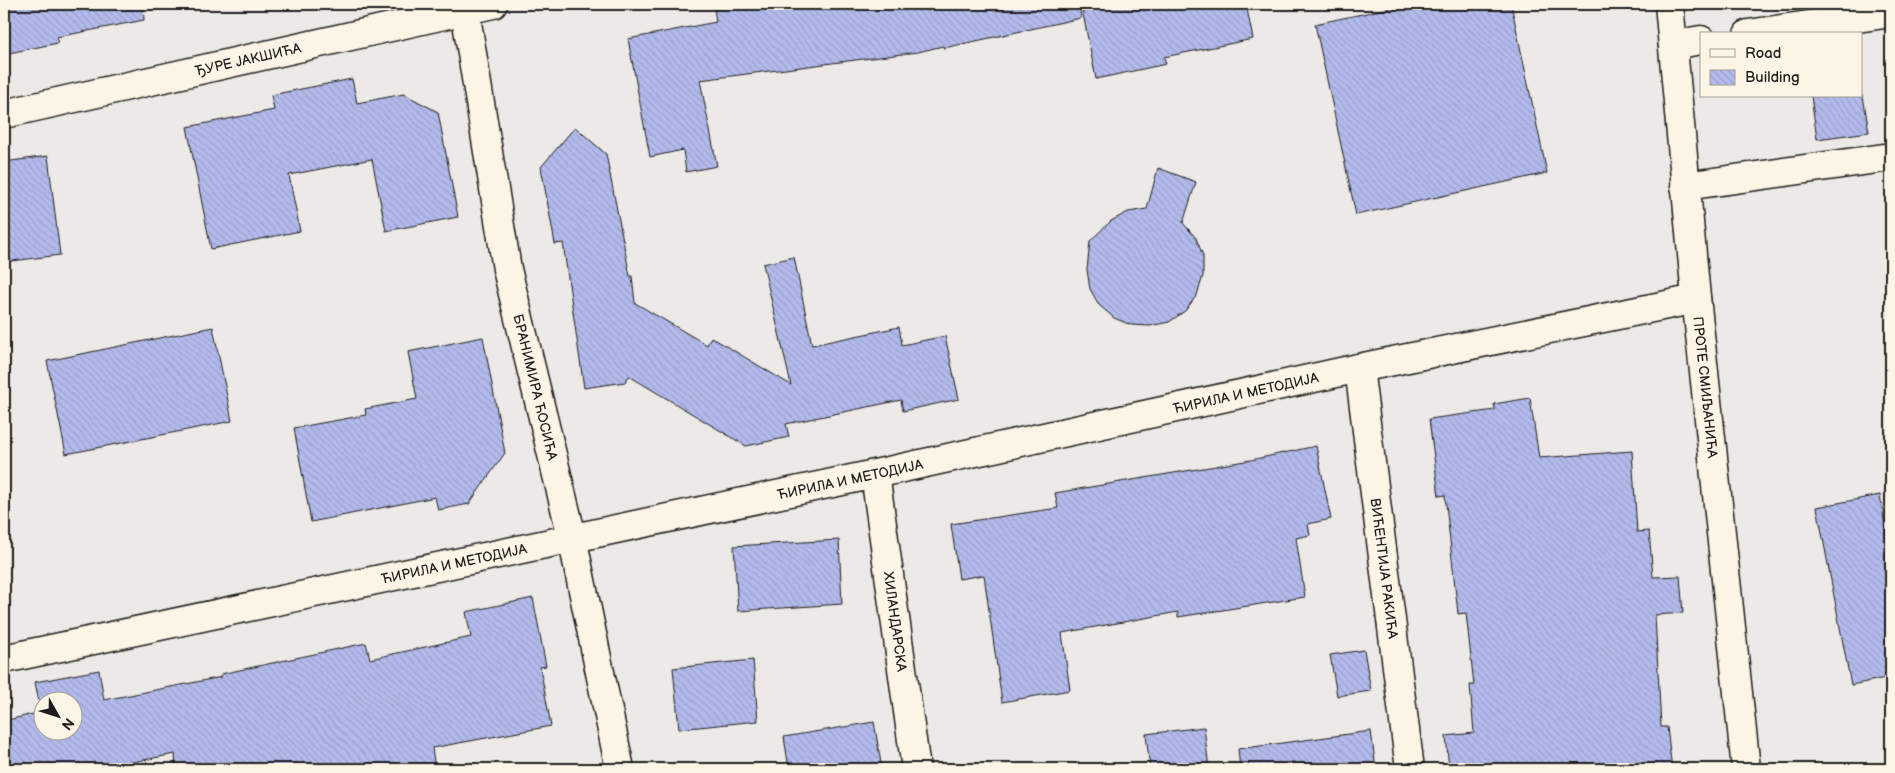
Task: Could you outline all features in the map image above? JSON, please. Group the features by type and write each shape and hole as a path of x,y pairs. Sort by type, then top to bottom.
{"street":[{"name":"ЂУРЕ ЈАКШИЋА","path":"4,114 464,6 493,4"},
{"name":"ПРОТЕ СМИЉАНИЋА","path":"1669,4 1696,299 1746,769"},
{"name":"БРАНИМИРА ЋОСИЋА","path":"464,6 507,269 572,537 620,769"},
{"path":"1762,32 1891,13"},
{"path":"1673,45 1700,40"},
{"path":"1685,186 1891,157"},
{"name":"ЋИРИЛА И МЕТОДИЈА","path":"4,659 875,474 1359,368 1696,299"},
{"name":"ВИЋЕНТИЈА РАКИЋА","path":"1359,368 1410,769"},
{"name":"ХИЛАНДАРСКА","path":"875,474 916,769"}],"building":[{"path":"4,4 143,4 144,20 57,37 58,43 4,54"},
{"path":"755,4 1080,4 1081,18 944,48 943,46 918,52 700,80 717,166 686,172 683,150 650,157 628,39 716,22 714,9"},
{"path":"1081,4 1246,4 1253,39 1164,57 1166,64 1096,79"},
{"path":"1409,4 1511,4 1547,173 1356,215 1315,24"},
{"path":"352,79 357,103 404,94 438,112 458,217 386,231 372,159 289,175 300,231 211,249 187,127 274,110 271,95"},
{"path":"1863,96 1869,132 1817,139 1811,98 1862,98"},
{"path":"575,127 606,154 630,276 632,276 635,303 707,345 711,337 791,385 763,264 794,257 812,345 899,327 902,345 945,336 959,399 903,411 901,400 786,424 789,437 746,446 629,376 625,382 584,388 563,243 555,244 541,167"},
{"path":"48,156 60,255 4,262 4,162"},
{"path":"1158,168 1196,182 1183,223 1196,238 1203,256 1203,276 1197,295 1185,311 1169,322 1150,326 1131,325 1114,318 1099,305 1090,289 1087,270 1090,241 1111,221 1128,212 1147,209"},
{"path":"213,327 232,421 66,454 47,361"},
{"path":"483,337 505,453 469,504 438,510 435,497 311,522 294,428 366,415 365,409 417,399 408,352"},
{"path":"1530,398 1539,458 1632,451 1637,532 1649,531 1653,577 1680,576 1683,613 1655,615 1661,727 1667,727 1672,769 1449,769 1446,736 1474,733 1470,685 1474,685 1466,613 1458,614 1445,495 1439,496 1429,419 1495,410 1494,404"},
{"path":"1316,446 1331,519 1308,524 1310,535 1296,538 1305,597 1178,617 1178,612 1062,633 1070,690 1002,702 984,575 959,579 951,524 1058,508 1055,493 1251,460"},
{"path":"1880,495 1886,531 1891,530 1891,677 1851,685 1817,507"},
{"path":"839,540 842,604 738,611 734,546"},
{"path":"533,598 546,666 540,667 551,726 432,748 435,769 176,769 175,754 96,769 4,769 4,721 32,714 32,740 82,740 82,690 37,690 35,682 99,670 104,700 222,677 221,674 366,643 370,659 471,637 466,612"},
{"path":"1364,650 1371,691 1337,696 1330,655"},
{"path":"753,660 758,721 679,729 673,668"},
{"path":"874,722 882,769 789,769 784,737"},
{"path":"1204,727 1209,769 1150,769 1146,734"},
{"path":"1371,731 1376,769 1240,769 1238,749"}]}
